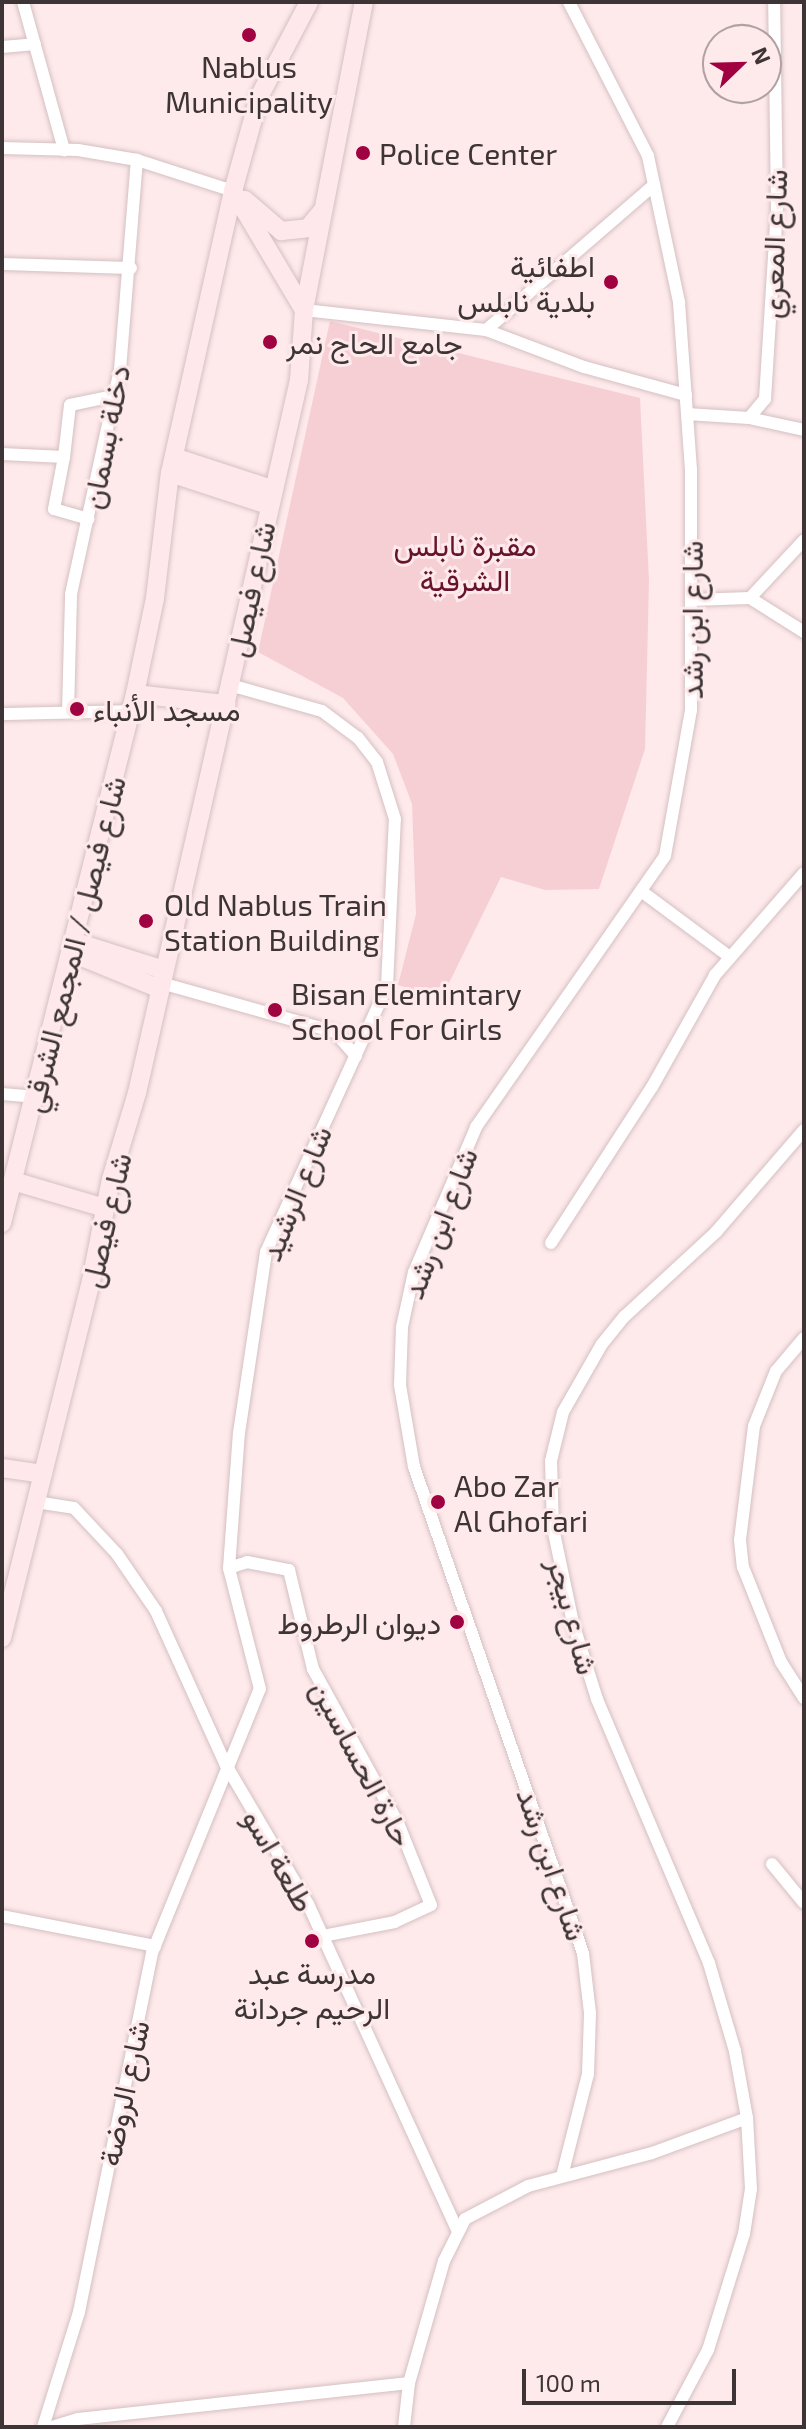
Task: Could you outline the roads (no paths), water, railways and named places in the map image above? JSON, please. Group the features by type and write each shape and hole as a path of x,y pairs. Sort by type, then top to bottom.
{"main road":[{"name":"شارع فيصل / المجمع الشرقي","path":"2,1223 74,948 132,702 155,598 172,465 233,191 259,97 309,2"},
{"name":"شارع فيصل","path":"2,1638 162,981 299,380 304,310 364,2"},
{"path":"233,191 281,231 308,228 324,208"},
{"path":"233,191 304,310"},
{"path":"172,465 270,497"},
{"path":"132,702 228,694"},
{"path":"74,948 162,981"},
{"path":"13,1181 105,1208"},
{"path":"2,1468 43,1474"}],"street":[{"path":"23,2 64,150"},
{"name":"شارع ابن رشد","path":"562,2176 588,2074 590,2013 583,1953 414,1467 400,1385 402,1327 414,1272 476,1127 665,856 686,739 691,600 687,414 679,302 648,156 569,2"},
{"name":"شارع المعري","path":"749,418 762,406 767,393 777,207 774,2"},
{"path":"2,47 35,44"},
{"path":"2,148 64,150 137,160 233,191"},
{"name":"دخلة بسمان","path":"68,712 71,594 89,519 88,500 114,396 131,268 137,160"},
{"path":"486,330 654,185"},
{"path":"2,264 131,268"},
{"path":"304,310 486,330 584,367 686,395"},
{"path":"89,519 54,509 70,405 114,396"},
{"path":"687,414 749,418 804,430"},
{"path":"2,454 64,457"},
{"path":"750,598 804,540"},
{"path":"691,600 750,598 804,632"},
{"name":"شارع الرشيد","path":"226,1765 260,1689 229,1568 239,1433 266,1252 387,986 395,819 389,789 377,762 347,728 322,711 264,691 228,694"},
{"path":"2,714 68,712 132,702"},
{"path":"551,1243 730,957 804,873"},
{"path":"641,891 730,957"},
{"path":"162,981 335,1032 356,1056"},
{"path":"2,1094 34,1097"},
{"name":"شارع بيجر","path":"667,2427 687,2397 708,2350 744,2234 751,2189 747,2118 735,2051 709,1963 597,1699 577,1636 553,1528 551,1461 563,1412 602,1344 635,1306 716,1232 804,1130"},
{"path":"804,1338 776,1371 754,1426 740,1540 743,1567 781,1662 804,1698"},
{"name":"طلعة اسو","path":"36,1502 74,1508 117,1554 156,1611 226,1765 323,1936 457,2230"},
{"name":"حارة الحساسين","path":"229,1568 247,1562 289,1570 313,1669 398,1823 431,1905 395,1922 353,1926 323,1936"},
{"name":"شارع الروضة","path":"43,2427 79,2312 155,1946 226,1765"},
{"path":"772,1864 804,1903"},
{"path":"2,1916 155,1946"},
{"path":"404,2427 409,2383 457,2230 479,2207 562,2176 652,2153 747,2118"},
{"path":"52,2427 139,2413 409,2383"},
{"path":"139,2413 140,2427"}],"place":[{"name":"Nablus Municipality","path":"249,35"},
{"name":"Police Center","path":"363,153"},
{"name":"اطفائية بلدية نابلس","path":"611,282"},
{"name":"جامع الحاج نمر","path":"270,342"},
{"name":"مسجد الأنباء","path":"77,709"},
{"name":"Old Nablus Train Station Building","path":"146,921"},
{"name":"Bisan Elemintary School For Girls","path":"275,1010"},
{"name":"Abo Zar Al Ghofari","path":"438,1502"},
{"name":"ديوان الرطروط","path":"457,1622"},
{"name":"مدرسة عبد الرحيم جردانة","path":"312,1941"}],"park label":[{"name":"مقبرة نابلس الشرقية","path":"465,561"}]}
